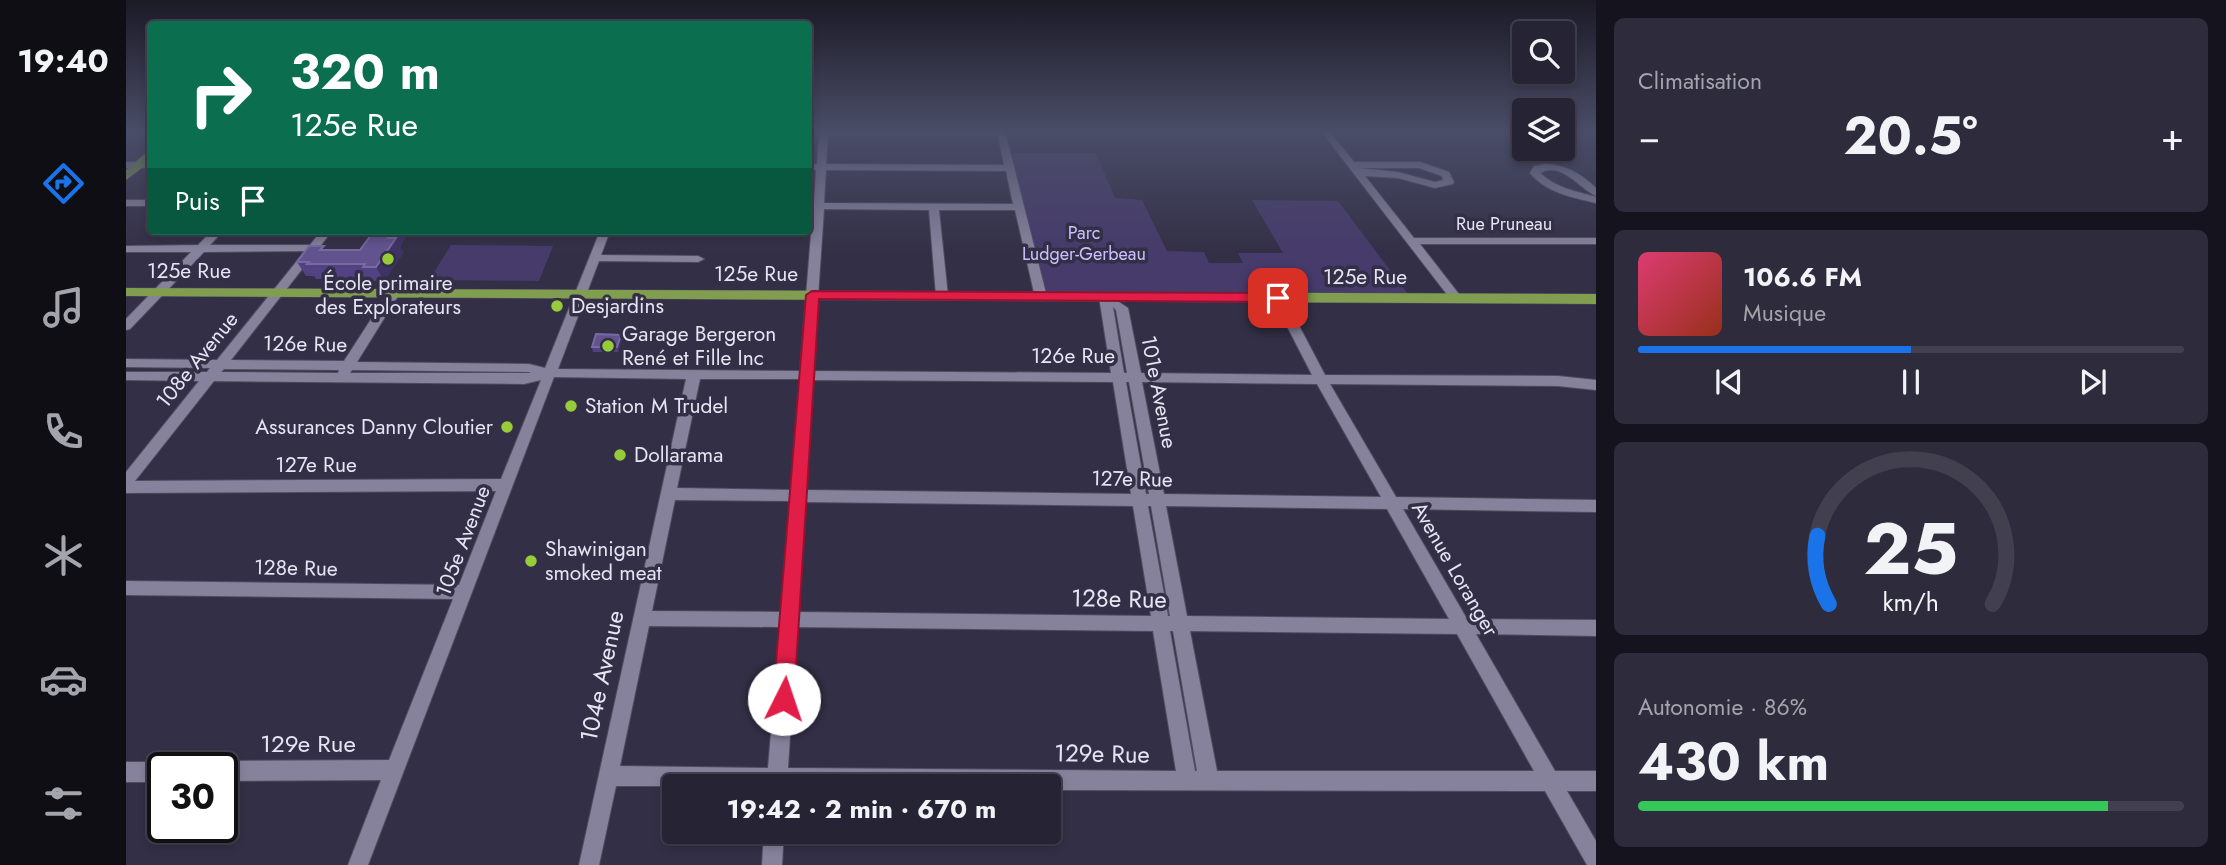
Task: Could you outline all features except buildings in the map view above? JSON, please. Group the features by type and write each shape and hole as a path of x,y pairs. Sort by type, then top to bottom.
{"main road":[{"name":"125e Rue","path":"126,292 1596,299"}],"street":[{"path":"778,774 812,295 815,171"},
{"path":"1011,171 1041,297"},
{"path":"1356,171 1456,298"},
{"path":"1371,171 1435,185 1449,182 1446,174 1438,171"},
{"path":"1535,171 1546,184 1596,200"},
{"path":"1568,171 1577,175 1596,193"},
{"path":"126,203 147,203"},
{"path":"814,206 1020,207"},
{"path":"934,207 942,296"},
{"path":"126,326 214,235"},
{"name":"108e Avenue","path":"126,484 324,235"},
{"name":"105e Avenue","path":"358,865 604,235"},
{"name":"Rue Pruneau","path":"1412,241 1596,241"},
{"path":"126,248 313,248"},
{"path":"595,258 698,259"},
{"path":"340,378 394,293"},
{"name":"101e Avenue","path":"1105,297 1187,781"},
{"name":"101e Avenue","path":"1105,297 1122,308 1209,781"},
{"name":"Avenue Loranger","path":"1278,298 1321,379 1596,861"},
{"name":"126e Rue","path":"126,363 348,365 480,373 524,379 550,373 1558,381 1596,385"},
{"name":"126e Rue","path":"126,376 340,378 480,373"},
{"name":"104e Avenue","path":"589,865 694,374"},
{"name":"127e Rue","path":"126,484 507,485"},
{"name":"127e Rue","path":"668,494 1596,506"},
{"name":"128e Rue","path":"126,588 466,592"},
{"name":"128e Rue","path":"642,618 1596,628"},
{"name":"129e Rue","path":"238,771 395,770"},
{"path":"126,772 147,772"},
{"name":"129e Rue","path":"608,776 662,778"},
{"name":"129e Rue","path":"1061,781 1596,781"},
{"path":"772,865 773,844"}],"green space":[{"name":"Parc Ludger-Gerbeau","path":"1011,171 1104,171 1115,198 1142,200 1167,251 1204,252 1209,263 1243,263 1238,253 1283,253 1252,200 1338,201 1411,298 1041,297"},
{"path":"451,245 553,246 539,281 429,280"}],"place":[{"name":"École primaire des Explorateurs","path":"388,259"},
{"name":"Desjardins","path":"557,306"},
{"name":"Garage Bergeron René et Fille Inc","path":"608,346"},
{"name":"Station M Trudel","path":"571,406"},
{"name":"Assurances Danny Cloutier","path":"507,427"},
{"name":"Dollarama","path":"620,455"},
{"name":"Shawinigan smoked meat","path":"531,561"}],"route":[{"path":"784,699 812,295 1278,298"}]}
